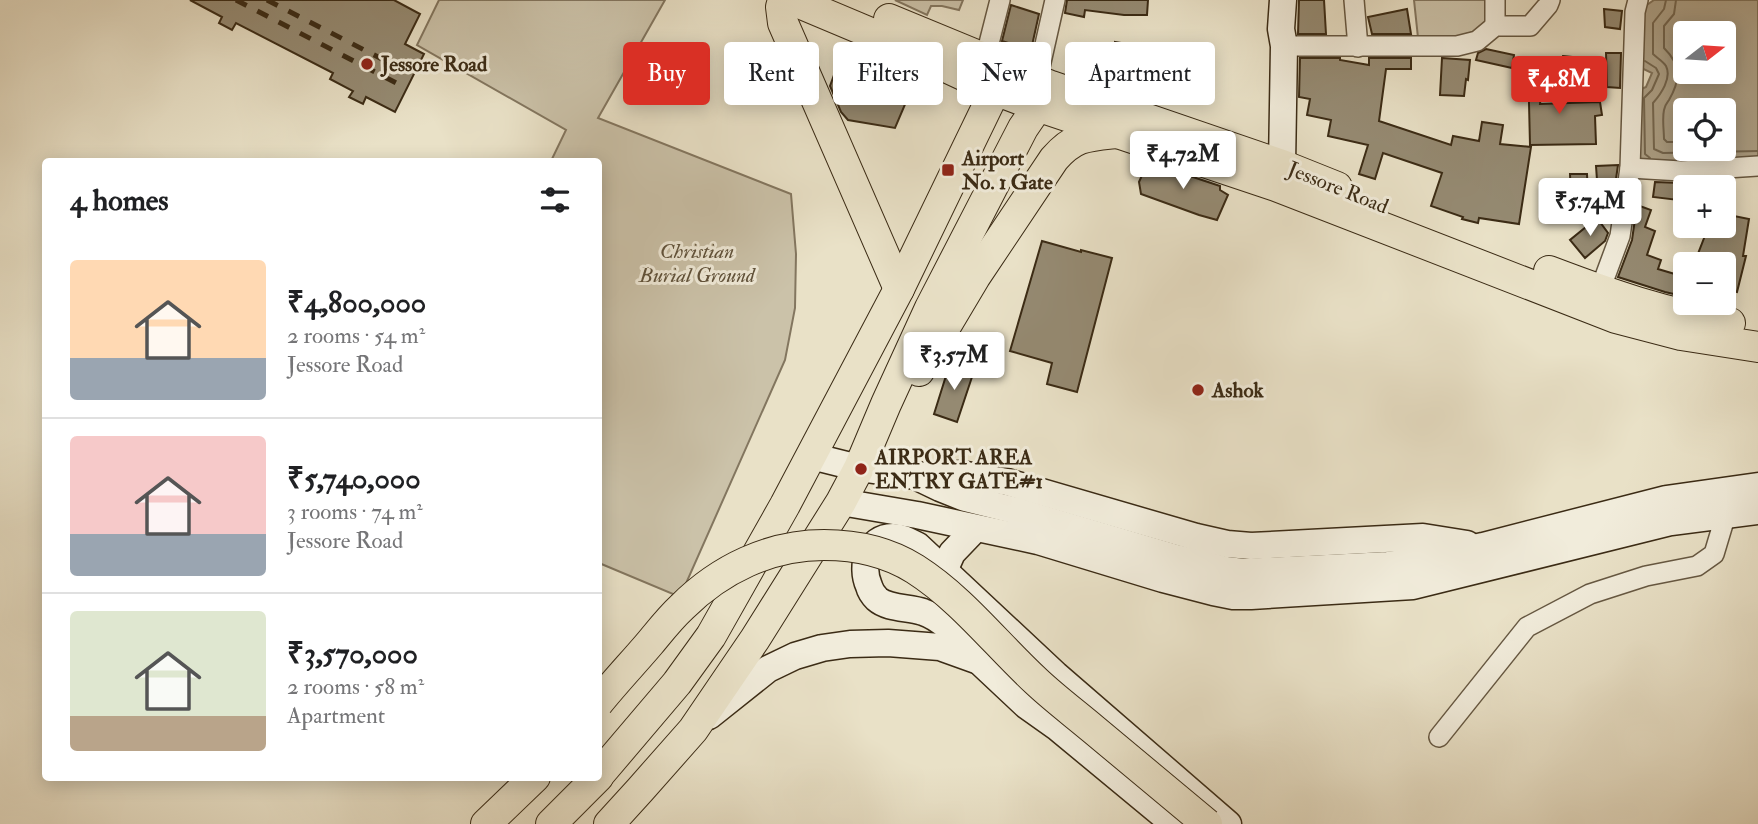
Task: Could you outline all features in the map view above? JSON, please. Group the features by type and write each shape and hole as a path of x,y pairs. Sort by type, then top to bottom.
{"main road":[{"path":"783,0 783,23 899,289"},
{"path":"792,0 892,42 957,62"},
{"path":"846,0 957,54"},
{"name":"Jessore Road","path":"1051,94 1282,165 1486,248 1600,290 1691,316 1758,326"},
{"name":"Jessore Road","path":"1051,96 1119,133 1276,186 1616,318 1681,335 1758,347"},
{"path":"602,772 677,683 711,636 811,456 899,289 981,105"},
{"path":"609,824 693,730 750,648 841,502 859,468 936,296 1035,105"},
{"path":"886,404 900,393 921,368 975,278 1054,159 1065,147 1081,138 1119,133"},
{"path":"602,698 681,607 709,583 733,568 778,550 806,545 838,545 866,549 887,555 915,569 937,586 959,604 1036,681 1208,824"},
{"path":"486,824 531,781"},
{"path":"551,824 594,781"}],"street":[{"path":"997,42 1000,0"},
{"path":"1049,42 1055,0"},
{"path":"1282,165 1283,0"},
{"path":"1354,0 1358,47"},
{"path":"1495,0 1495,26"},
{"path":"1284,46 1457,46 1477,41 1495,26 1530,26 1550,0"},
{"path":"1600,290 1620,236 1630,168 1634,12 1638,0"},
{"path":"1630,168 1681,171 1758,166"},
{"path":"811,456 859,468 915,476 958,496 1013,509 1176,558 1244,572 1411,562 1666,499 1758,486"},
{"path":"841,502 1038,541 1163,579 1233,596 1412,586 1662,524 1758,511"},
{"path":"1439,737 1527,627 1590,594 1646,576 1697,566 1714,554 1726,514"},
{"path":"944,571 952,553 975,529"},
{"path":"1174,824 1058,728 1027,706 943,623 933,616 886,604 877,599 869,588 864,567 867,555 877,544 894,537 908,540 918,546 1056,675 1228,824"},
{"path":"693,730 768,669 794,656 822,649 849,644 922,645 940,647 979,661"}],"green space":[{"name":"Christian Burial Ground","path":"439,0 665,0 641,42 623,42 623,74 598,118 791,194 796,254 795,308 785,360 680,597 602,564 602,158 552,158 566,130 417,45"},
{"path":"895,0 963,0 959,10 931,6 927,15"},
{"path":"1414,0 1495,0 1495,26 1419,47"}],"water":[{"path":"1654,0 1758,0 1758,166 1638,160 1637,91 1646,87 1652,73 1637,66 1644,7"}],"building":[{"name":"Jessore Road","path":"190,0 394,0 420,14 405,44 424,54 395,112 366,97 363,104 349,97 353,91 330,79 333,73 236,23 232,30 219,23 222,17"},
{"path":"1067,0 1148,0 1147,15 1085,10 1084,17 1065,13"},
{"path":"1299,0 1324,0 1326,34 1298,34"},
{"path":"1011,5 1039,14 1033,42 1002,41"},
{"path":"1407,9 1411,34 1372,34 1368,17"},
{"path":"1604,9 1622,11 1620,29 1605,27"},
{"path":"1486,49 1514,55 1512,68 1476,60 1478,53"},
{"path":"1606,53 1621,53 1620,88 1607,87"},
{"path":"1563,56 1581,58 1579,76 1561,74"},
{"path":"1300,58 1340,58 1369,65 1369,58 1411,58 1411,69 1386,69 1379,121 1451,145 1453,136 1479,141 1482,122 1503,125 1500,144 1531,147 1519,224 1479,218 1478,223 1431,206 1442,173 1383,153 1375,179 1359,174 1368,145 1328,136 1331,120 1307,115 1310,99 1299,97"},
{"path":"1442,58 1470,60 1464,96 1440,95"},
{"path":"1528,61 1545,62 1540,104 1600,102 1602,115 1595,116 1596,144 1530,145"},
{"path":"838,105 905,105 895,128 848,120"},
{"path":"1148,162 1220,186 1220,190 1228,195 1217,220 1141,194 1139,182"},
{"path":"1618,165 1616,179 1597,180 1596,166"},
{"path":"1570,174 1587,174 1588,199 1571,200"},
{"path":"1655,182 1673,183 1673,199 1653,197"},
{"path":"1637,205 1651,210 1645,227 1655,231 1647,255 1661,260 1658,269 1673,273 1673,294 1618,277 1632,240"},
{"path":"1736,216 1749,219 1743,256 1746,256 1737,292 1736,252 1699,252 1704,238 1736,238"},
{"path":"1597,218 1608,233 1605,241 1585,258 1570,240"},
{"path":"1042,241 1112,258 1077,392 1047,384 1052,363 1010,351"},
{"path":"950,363 974,371 957,422 934,414"}],"railway":[{"path":"236,0 406,88"},
{"path":"267,0 413,75"}],"place":[{"name":"Jessore Road","path":"367,64"},
{"name":"Airport No. 1 Gate","path":"948,170"},
{"name":"Ashok","path":"1198,390"},
{"name":"AIRPORT AREA ENTRY GATE#1","path":"861,469"}]}
